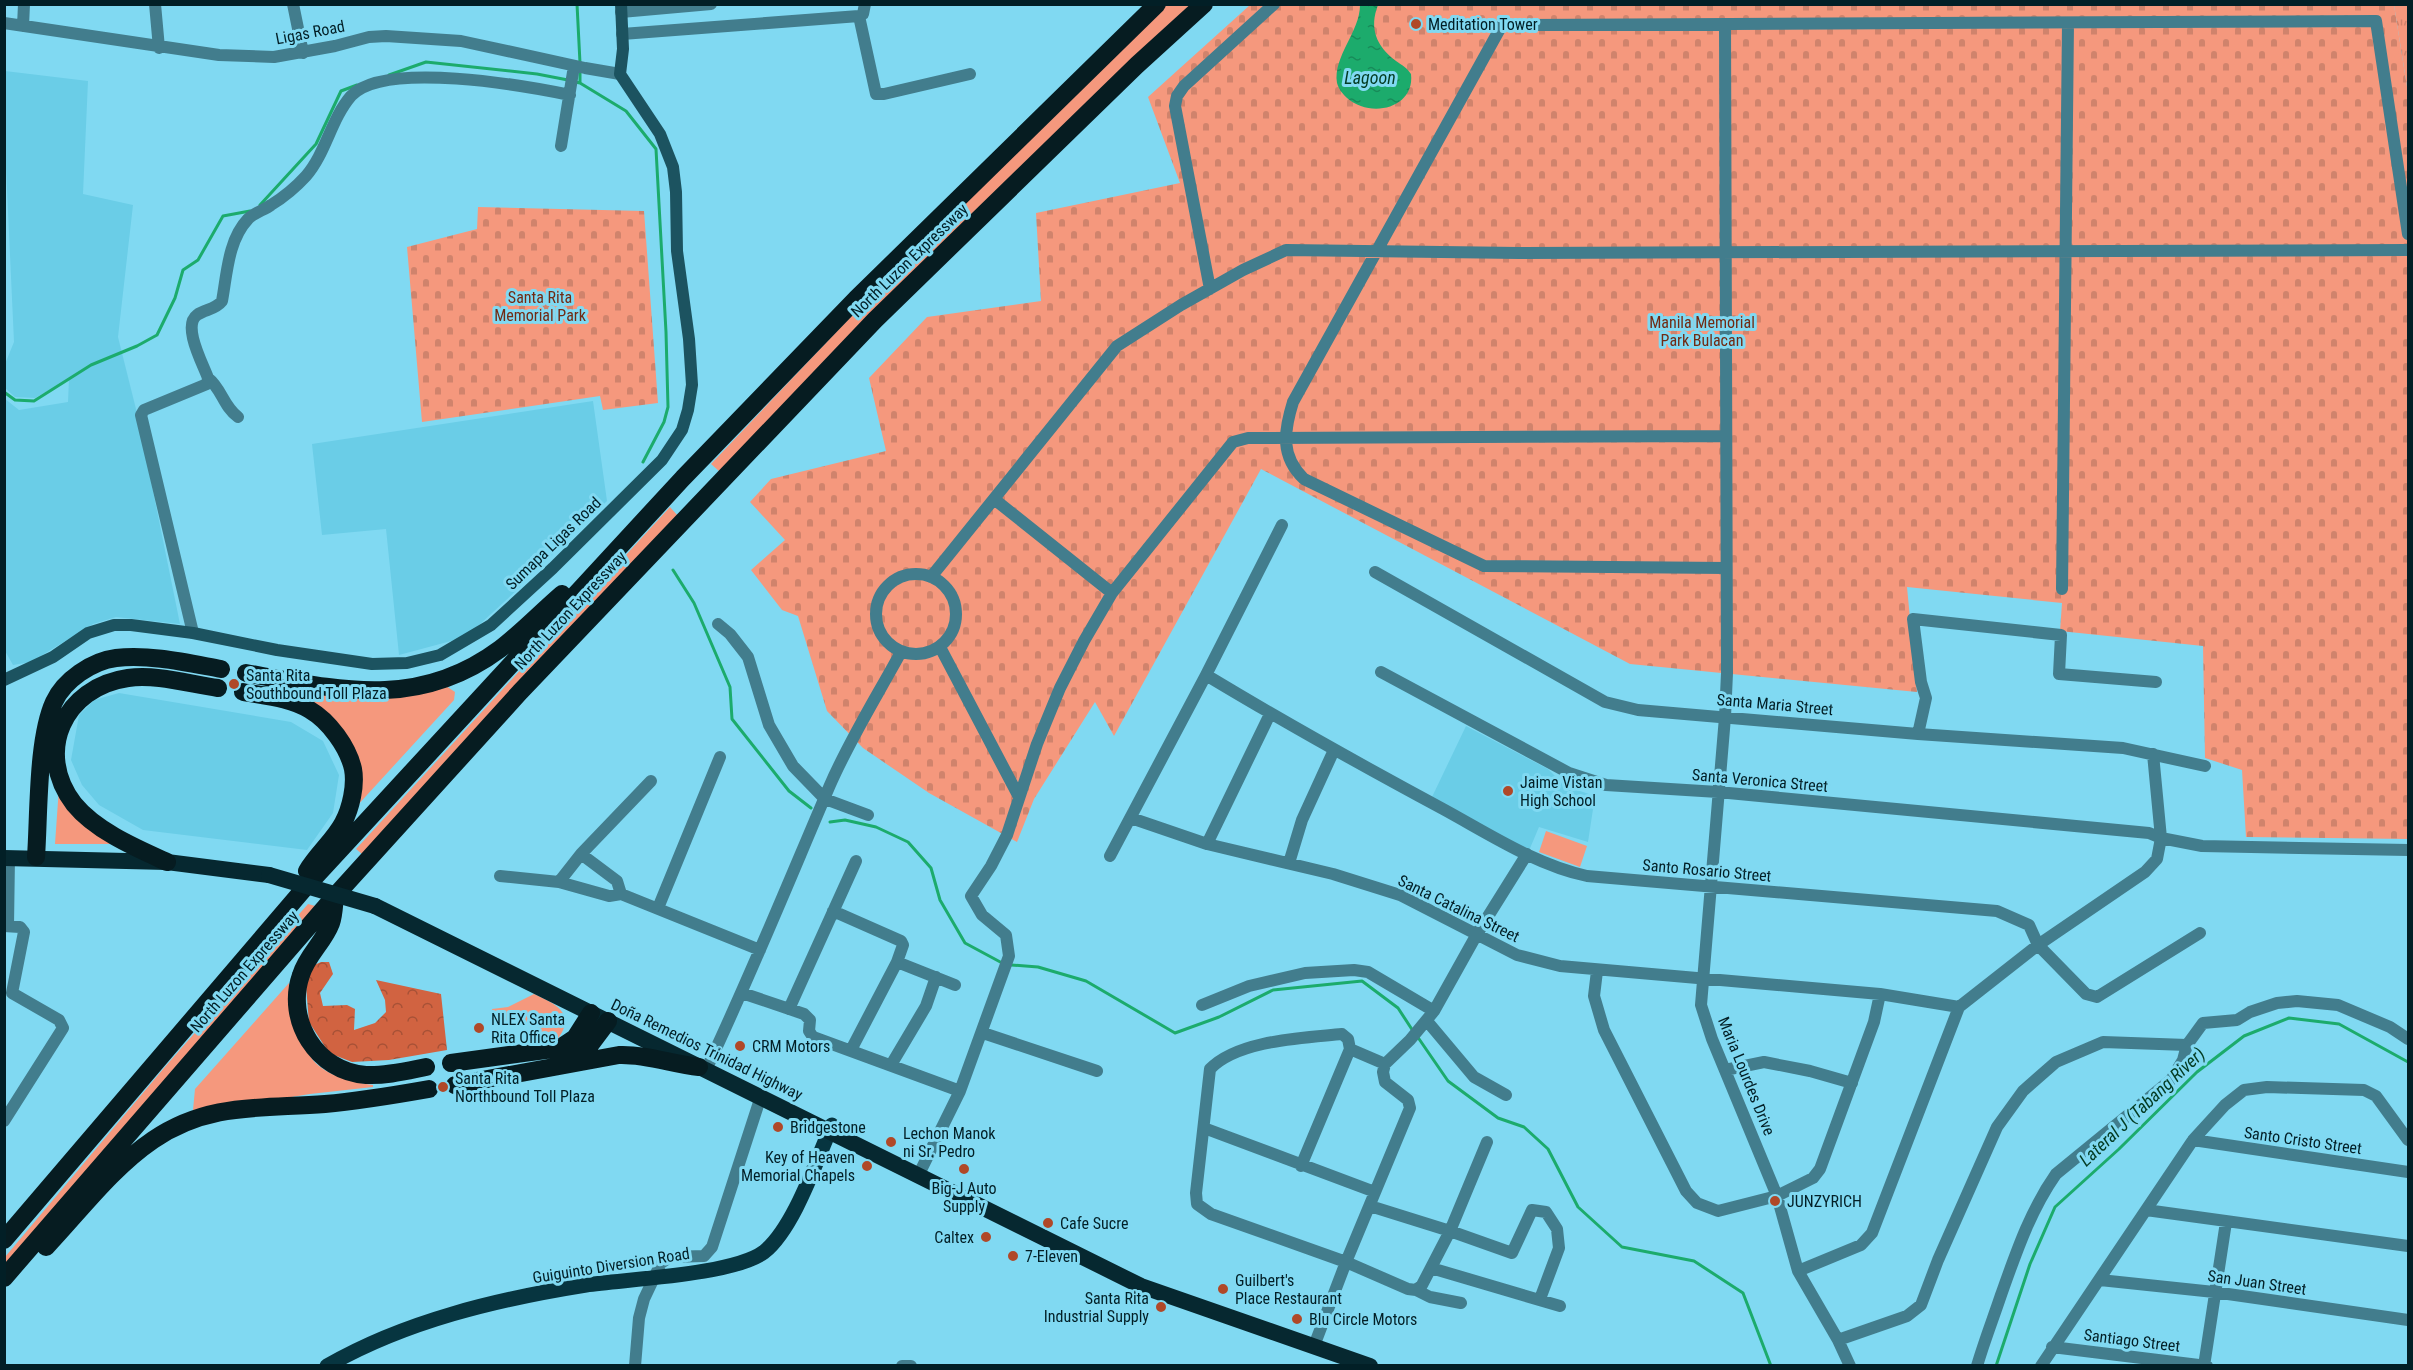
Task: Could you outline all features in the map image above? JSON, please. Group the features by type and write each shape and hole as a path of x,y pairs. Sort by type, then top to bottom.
{"highway":[{"name":"North Luzon Expressway","path":"4,1240 303,890 683,478 856,299 1157,4"},
{"name":"North Luzon Expressway","path":"4,1278 335,896 520,692 874,320 1137,65 1204,4"},
{"path":"246,674 360,690 386,691 426,685 455,675 489,656 564,592 587,581"},
{"path":"41,857 45,734 55,700 64,688 78,674 114,658 148,658 221,669"},
{"path":"41,857 56,761 57,736 72,706 84,694 99,685 138,677 218,688"},
{"path":"243,692 281,698 309,708 326,721 343,747 353,769 353,793 343,823 308,870 303,890"},
{"path":"56,761 63,787 75,805 98,825 167,862"},
{"name":"Doña Remedios Trinidad Highway","path":"7,858 41,857 167,862 269,875 375,906 1142,1286 1314,1346 1342,1361 1371,1365"},
{"path":"335,896 331,923 308,959 298,984 297,1008 303,1031 323,1058 351,1072 376,1075 426,1067"},
{"path":"451,1063 560,1048 575,1038 591,1013"},
{"path":"562,1065 590,1045 608,1021"},
{"path":"455,1085 627,1055 702,1068"},
{"path":"20,1259 44,1249 124,1164 154,1140 194,1118 236,1108 325,1104 429,1089"}],"main road":[{"path":"620,74 621,8"},
{"name":"Sumapa Ligas Road","path":"4,680 53,657 88,633 114,625 193,633 277,650 372,664 407,663 440,655 491,625 553,568 662,460 682,430 692,385 689,339 677,251 673,167 660,134 620,74"},
{"name":"Guiguinto Diversion Road","path":"327,1365 397,1332 428,1321 559,1290 735,1264 763,1252 781,1233 788,1221 832,1125"}],"street":[{"path":"23,26 24,4"},
{"path":"154,4 159,48"},
{"path":"293,4 303,53"},
{"path":"621,8 711,4"},
{"path":"622,34 859,16 863,14 865,4"},
{"path":"1210,289 1175,106 1177,96 1184,86 1274,4"},
{"path":"859,16 876,94 970,74"},
{"path":"1726,568 1484,566 1304,479 1293,468 1287,452 1286,438 1293,402 1502,25 2376,21 2409,234"},
{"name":"Ligas Road","path":"4,23 159,48 219,55 274,57 303,53 369,37 386,36 461,41 574,69 620,74"},
{"path":"2062,589 2068,23"},
{"name":"Maria Lourdes Drive","path":"1725,24 1727,673 1701,1005 1712,1040 1777,1196 1798,1271 1850,1365"},
{"path":"561,146 574,69"},
{"path":"193,633 141,415 144,410 207,384 208,378 190,330 191,321 195,316 217,307 222,301 232,245 243,225 249,218 294,189 308,173 336,119 351,96 362,88 397,79 435,78 473,79 571,91"},
{"path":"931,577 1117,346 1210,289 1286,250 1726,252 2409,250"},
{"path":"208,378 218,386 227,408 238,417"},
{"path":"919,1174 960,1091 983,1033 1009,956 1006,935 982,915 971,896 991,866 1006,835 1036,744 1060,688 1112,593 1233,442 1248,438 1726,436"},
{"path":"994,499 1112,593"},
{"path":"1110,856 1282,525"},
{"name":"Santa Maria Street","path":"1375,572 1605,702 1638,710 1918,734 2123,747 2205,766"},
{"path":"910,574 931,577 942,583 950,592 955,603 954,628 940,647 921,654 901,652 890,645 881,634 876,622 876,608 880,595 889,584 910,574"},
{"path":"1918,734 1926,698 1921,682 1913,619 2061,635 2059,675 2156,682"},
{"path":"718,624 730,634 748,657 769,725 793,766 825,799 868,815"},
{"path":"940,647 1019,797"},
{"path":"702,1068 742,993 851,742 901,652"},
{"name":"Santa Veronica Street","path":"1381,672 1585,780 1606,785 1718,792 2150,832 2161,838 2202,846 2409,850"},
{"name":"Santo Rosario Street","path":"1206,675 1334,750 1527,854 1568,872 1587,876 1997,911 2029,925 2038,945 2086,994 2097,997 2200,933"},
{"path":"1207,844 1270,714"},
{"path":"1289,863 1302,820 1334,750"},
{"path":"1798,1271 1861,1245 1872,1233 1959,1007 2038,945 2145,872 2157,859 2161,838 2153,754"},
{"path":"658,908 720,757"},
{"path":"559,882 581,854 651,781"},
{"name":"Santa Catalina Street","path":"1131,818 1207,844 1289,863 1400,895 1518,955 1560,966 1880,994 1959,1007"},
{"path":"581,854 617,881 621,894"},
{"path":"1314,1346 1410,1108 1408,1100 1385,1082 1383,1072 1385,1064 1428,1019 1527,854"},
{"path":"4,1121 63,1028 59,1020 8,997 24,932 20,927 6,926 7,858"},
{"path":"789,1009 856,861"},
{"path":"500,876 559,882 609,896 621,894 760,950"},
{"path":"833,911 901,941 903,945 897,962 851,1050"},
{"path":"897,962 955,985"},
{"path":"1202,1005 1249,986 1305,973 1354,970 1368,972 1428,1019 1467,1071 1506,1095"},
{"path":"1597,971 1594,996 1604,1030 1686,1191 1697,1203 1718,1211 1777,1196 1812,1178 1820,1169 1874,1022 1880,994"},
{"path":"891,1065 926,1006 936,977"},
{"path":"742,993 808,1017 809,1031 813,1037 960,1091"},
{"path":"1977,1365 2018,1246 2045,1189 2056,1174 2171,1080 2183,1060 2187,1045 2202,1023 2236,1020 2277,1003 2297,1001 2338,1005 2390,1027 2409,1040"},
{"path":"983,1033 1097,1071"},
{"path":"1301,1166 1350,1049 1348,1039 1342,1034 1268,1042 1220,1059 1210,1069 1196,1193 1197,1204 1211,1214 1346,1262 1408,1289 1430,1297 1461,1303"},
{"path":"1838,1340 1907,1316 1921,1305 1938,1260 1997,1127 2023,1091 2056,1062 2103,1042 2187,1045"},
{"path":"1350,1049 1385,1064"},
{"path":"1725,1070 1764,1062 1810,1071 1852,1083"},
{"path":"2041,1365 2193,1140 2226,1105 2244,1090 2267,1087 2364,1090 2376,1095 2409,1140"},
{"path":"635,1365 639,1318 654,1277 661,1263 670,1257 704,1256 712,1247 761,1096"},
{"path":"1204,1128 1375,1192"},
{"name":"Santo Cristo Street","path":"2193,1140 2409,1172"},
{"path":"1416,1290 1422,1285 1450,1231 1487,1142"},
{"path":"1370,1206 1512,1253 1532,1210 1545,1212 1557,1229 1559,1248 1540,1299"},
{"path":"2146,1210 2409,1246"},
{"path":"2205,1365 2226,1222"},
{"path":"1431,1268 1560,1306"},
{"name":"San Juan Street","path":"2100,1280 2214,1292 2409,1320"},
{"name":"Santiago Street","path":"2052,1347 2205,1365"},
{"path":"902,1365 911,1365"}],"shaded area":[{"path":"5,71 88,81 83,194 133,205 118,337 138,417 180,624 116,617 93,624 31,662 13,665 4,649 4,398 19,410 68,402 69,379 35,398 15,397 5,388 5,364 14,342 5,146"},
{"path":"593,401 607,501 466,637 399,655 386,529 322,535 312,444"},
{"path":"119,693 291,722 323,741 339,775 333,813 307,850 143,830 99,805 82,785 71,760 79,715 94,700"},
{"name":"Jaime Vistan High School","path":"1466,726 1548,769 1565,786 1595,796 1588,842 1539,827 1528,853 1432,797"}],"green space":[{"path":"1166,5 1193,5 719,471 711,464 916,248 1063,101"},
{"name":"Manila Memorial Park Bulacan","path":"1250,5 2394,5 2408,93 2408,839 2246,837 2242,770 2205,758 2203,646 2060,631 2062,603 1907,587 1917,692 1630,664 1261,469 1114,736 1095,702 1034,799 1017,842 929,793 863,748 827,711 798,616 782,610 751,570 785,540 750,502 771,479 886,451 869,378 927,317 1041,301 1036,213 1180,183 1148,97"},
{"path":"2394,5 2408,5 2408,93"},
{"name":"Santa Rita Memorial Park","path":"478,207 644,211 658,403 603,410 600,396 422,422 407,247 477,229"},
{"path":"670,507 678,516 362,854 356,849"},
{"path":"443,684 455,692 454,700 356,807 357,779 309,702 283,690 362,695"},
{"path":"59,787 117,844 55,844"},
{"path":"1546,831 1587,846 1580,867 1539,852"},
{"path":"308,904 319,907 5,1277 5,1257 164,1068"},
{"path":"321,962 329,962 333,974 320,993 323,1006 347,1005 355,1009 354,1030 375,1023 386,1012 385,1000 376,980 441,994 447,1050 389,1060 352,1062 329,1053 309,1022 306,986 310,967"},
{"path":"289,983 298,1023 313,1060 318,1066 332,1074 373,1085 373,1087 310,1094 197,1112 193,1110 195,1089"},
{"path":"534,994 556,1006 565,1017 562,1032 556,1041 542,1039 526,1022 495,1027 492,1009 508,1007"}],"water":[{"name":"Lagoon","path":"1360,5 1378,5 1374,29 1379,43 1411,74 1410,86 1406,95 1390,107 1368,108 1357,104 1344,95 1337,83 1339,63 1356,25"}],"waterway":[{"path":"577,4 580,63"},
{"path":"389,75 426,62 537,74 568,80"},
{"path":"580,69 580,83"},
{"path":"575,82 626,111 656,149 668,407 664,422 643,462"},
{"path":"260,205 316,144 341,91 357,85"},
{"path":"4,392 15,400 34,401 91,365 157,335 175,298 183,270 198,260 223,216 250,211"},
{"path":"673,570 694,603 730,687 732,719 789,791 811,808"},
{"path":"830,822 845,820 876,827 908,842 931,868 940,900 965,943 1004,964"},
{"name":"Lateral J (Tabang River)","path":"1011,965 1038,967 1086,981 1175,1033 1219,1017 1273,990 1362,981 1398,1008 1413,1031"},
{"name":"Lateral J (Tabang River)","path":"1996,1366 2030,1264 2055,1207 2119,1149 2197,1072 2244,1036 2289,1018 2339,1024 2408,1062"},
{"name":"Lateral J (Tabang River)","path":"1417,1036 1448,1081 1498,1118 1524,1127 1548,1149 1578,1207 1622,1247 1694,1261 1743,1293 1771,1366"}],"place":[{"name":"Meditation Tower","path":"1416,24"},
{"name":"Santa Rita Southbound Toll Plaza","path":"234,684"},
{"name":"Jaime Vistan High School","path":"1508,791"},
{"name":"NLEX Santa Rita Office","path":"479,1028"},
{"name":"CRM Motors","path":"740,1046"},
{"name":"Santa Rita Northbound Toll Plaza","path":"443,1087"},
{"name":"Bridgestone","path":"778,1127"},
{"name":"Lechon Manok ni Sr. Pedro","path":"891,1142"},
{"name":"Key of Heaven Memorial Chapels","path":"867,1166"},
{"name":"Big-J Auto Supply","path":"964,1169"},
{"name":"JUNZYRICH","path":"1775,1201"},
{"name":"Cafe Sucre","path":"1048,1223"},
{"name":"Caltex","path":"986,1237"},
{"name":"7-Eleven","path":"1013,1256"},
{"name":"Guilbert's Place Restaurant","path":"1223,1289"},
{"name":"Santa Rita Industrial Supply","path":"1161,1307"},
{"name":"Blu Circle Motors","path":"1297,1319"}]}
